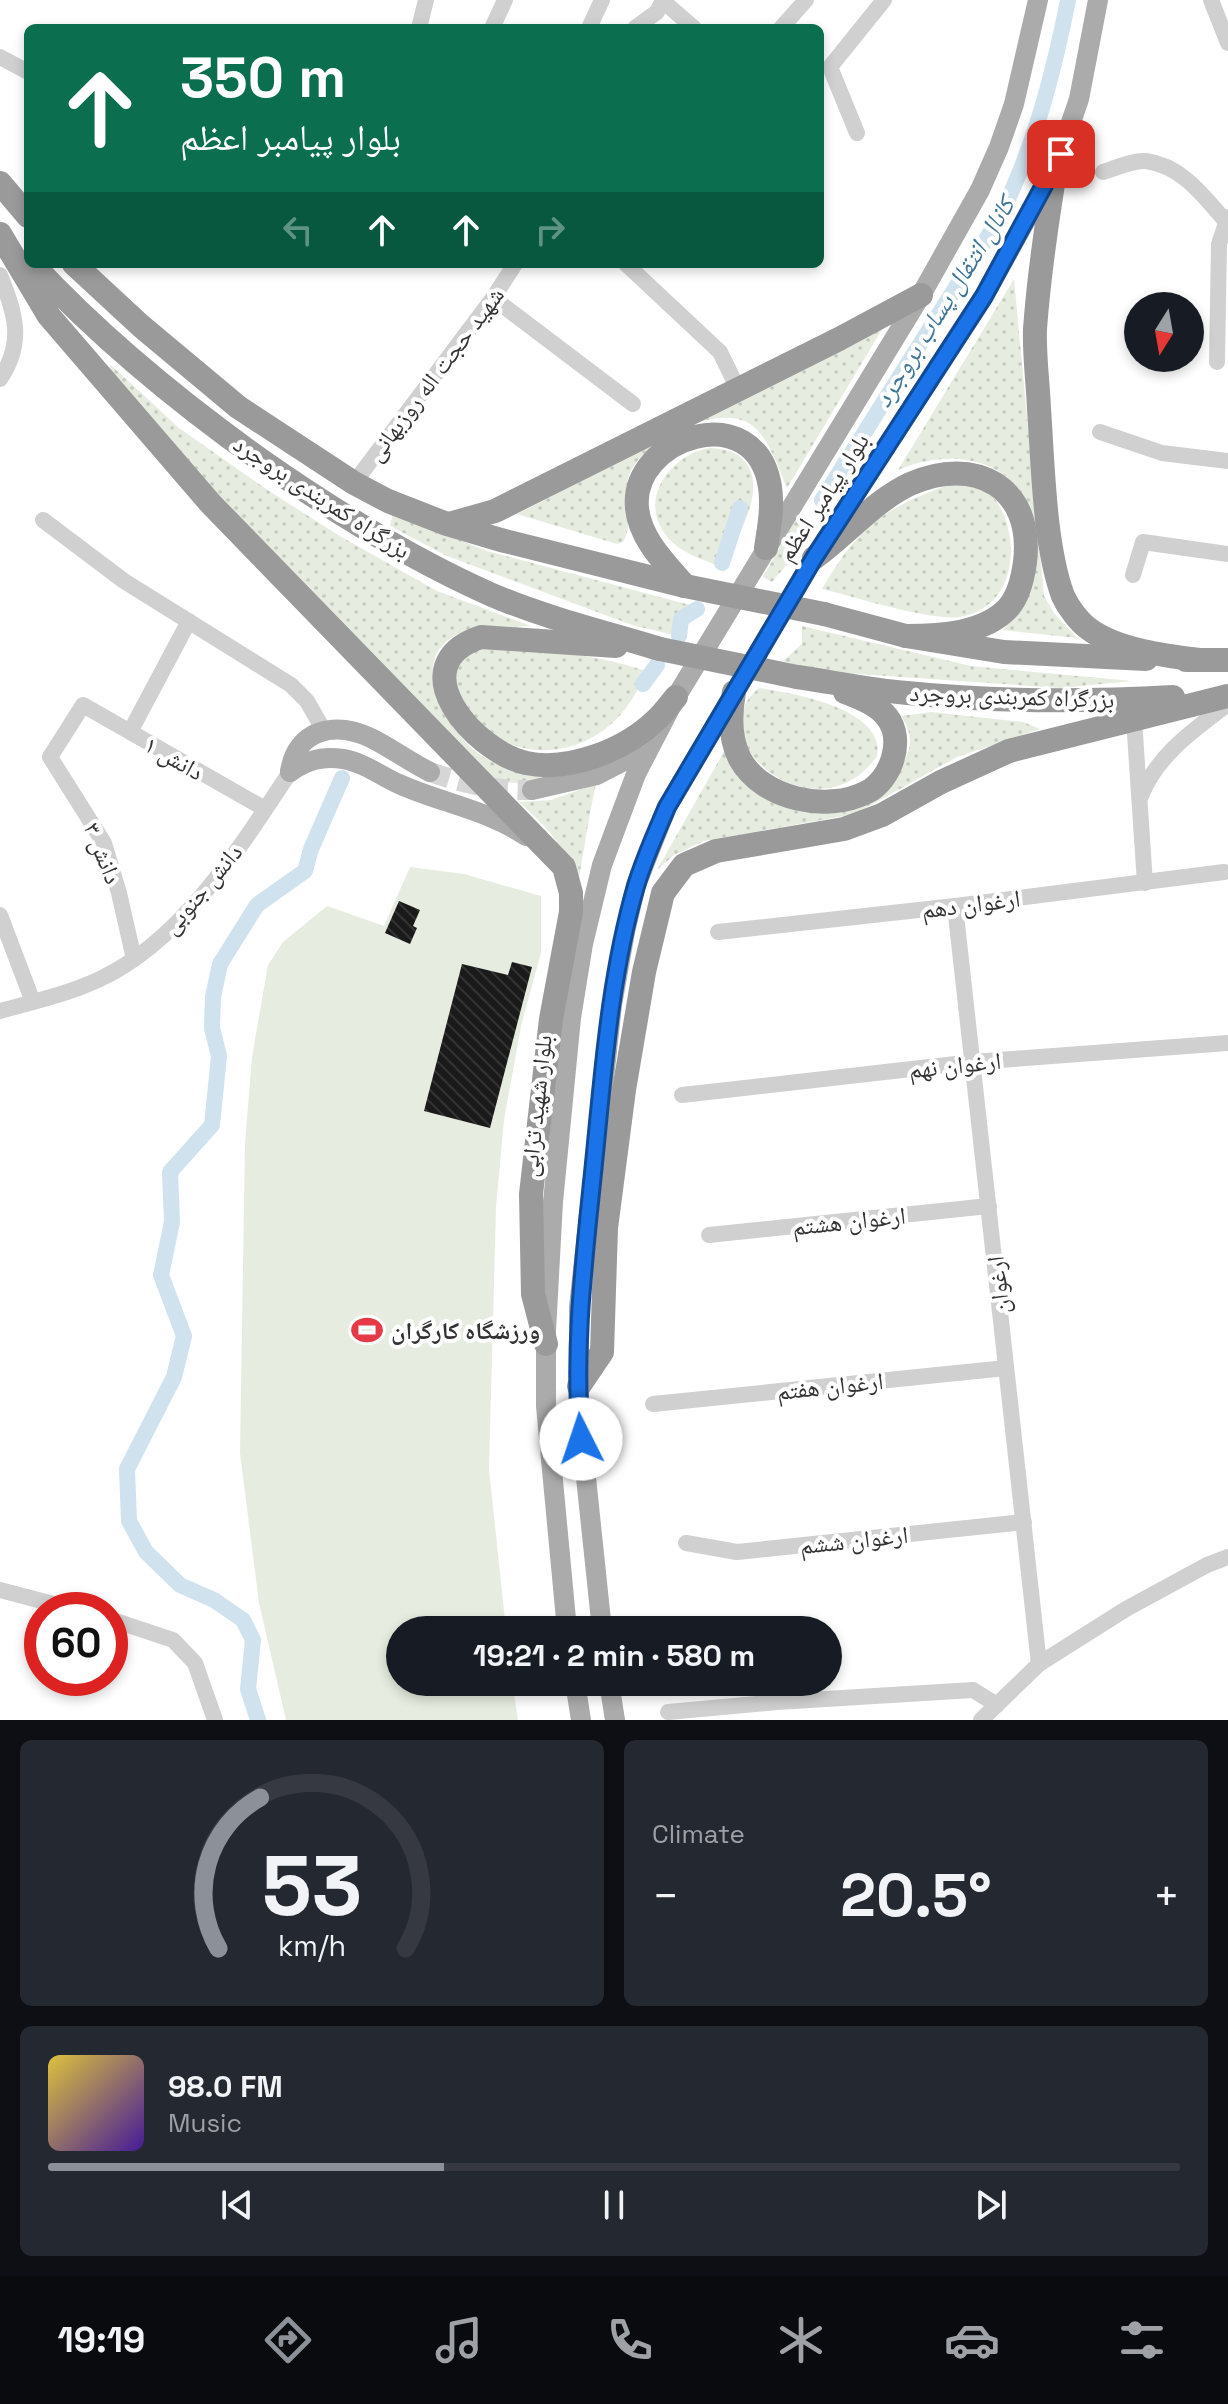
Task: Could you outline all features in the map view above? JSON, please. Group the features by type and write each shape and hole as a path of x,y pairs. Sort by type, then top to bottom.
{"highway":[{"path":"1056,166 1043,241 1035,333 1042,455 1053,561 1059,583 1065,600 1089,629 1159,655 1200,660"},
{"path":"0,183 24,211"},
{"path":"0,232 49,316 211,504 559,861 566,874 571,912 551,1019 531,1194 533,1294 546,1344"},
{"name":"بزرگراه کمربندی بروجرد","path":"0,232 24,256"},
{"name":"بزرگراه کمربندی بروجرد","path":"36,268 87,320 170,393 295,484 374,534 495,596 660,649"},
{"name":"بزرگراه کمربندی بروجرد","path":"78,268 141,326 238,407 354,483 388,501 447,524 685,586 824,614 906,636 1004,652 1117,659 1228,660"},
{"path":"447,524 495,511 921,295"},
{"path":"685,586 653,548 642,527 637,497 646,472 676,444 711,433 726,434 743,440 756,455 769,483 770,525 766,548"},
{"path":"814,558 883,501 911,484 950,473 966,472 983,477 997,486 1011,498 1026,534 1025,567 1014,599 998,616 980,625 935,636 906,636"},
{"path":"676,697 658,719 623,744 575,761 526,763 502,754 470,727 444,690 443,675 447,661 469,641 481,637 660,649 797,677 870,703 890,719 895,743 892,763 882,781 868,792 829,802 807,801 770,788 754,776 740,759 731,723 734,692"},
{"name":"بزرگراه کمربندی بروجرد","path":"797,677 904,693 999,700 1115,701 1228,695"},
{"path":"579,1386 602,1352 606,1228 624,1090 644,972 663,893 684,865 716,851 844,829 882,815 941,782 1009,751 1228,695"}],"main road":[{"name":"بلوار پیامبر اعظم","path":"723,619 921,295 980,190 1014,104 1038,0"},
{"name":"بلوار پیامبر اعظم","path":"734,692 814,558 984,296 1056,166 1079,99 1098,0"},
{"name":"بلوار شهید ترابی","path":"566,1616 546,1406 546,1344 553,1202 571,1018 583,944 602,865 620,811 676,697 723,619"},
{"path":"600,1616 579,1411 579,1307 604,1061 625,932 636,885 667,807 734,692"},
{"path":"290,772 296,749 308,737 324,731 347,731 369,738 430,772"},
{"path":"532,790 597,775 649,748"},
{"path":"290,772 309,760 351,760 402,785 508,824 559,861"},
{"path":"577,1696 581,1720"},
{"path":"611,1696 615,1720"}],"street":[{"path":"420,24 426,0"},
{"path":"494,24 505,0"},
{"path":"591,24 602,0"},
{"path":"785,24 806,0"},
{"path":"857,133 830,67 884,0"},
{"path":"1211,0 1228,43"},
{"path":"640,24 657,12 664,1 690,24"},
{"path":"0,57 24,70"},
{"path":"1103,172 1143,161 1170,168 1195,186 1227,221 1219,244 1217,362"},
{"name":"شهید حجت اله روزبهانی","path":"354,483 512,268"},
{"path":"630,268 720,352 738,389"},
{"path":"0,275 16,315 11,359 0,379"},
{"path":"493,298 633,404"},
{"path":"1100,432 1162,453 1228,461"},
{"path":"43,520 124,581 291,685 307,701 324,731"},
{"path":"1133,575 1143,542 1228,554"},
{"path":"130,732 189,621"},
{"path":"1139,801 1147,779 1165,757 1228,704"},
{"name":"دانش ۱","path":"50,757 83,705 265,809"},
{"path":"1134,719 1145,883"},
{"name":"دانش ۳","path":"50,757 104,843 134,959"},
{"name":"دانش جنوبی","path":"0,1011 101,978 134,959 176,924 290,772"},
{"name":"ارغوان دهم","path":"718,932 1224,872"},
{"name":"ارغوان","path":"955,906 1039,1664"},
{"path":"0,915 33,1002"},
{"name":"ارغوان نهم","path":"682,1095 973,1062 1228,1043"},
{"name":"ارغوان هشتم","path":"709,1235 989,1206"},
{"name":"ارغوان هفتم","path":"653,1404 1006,1368"},
{"name":"ارغوان ششم","path":"686,1543 737,1552 1024,1522"},
{"path":"981,1720 1039,1664 1126,1609 1207,1565 1228,1557"},
{"path":"0,1590 24,1596"},
{"path":"128,1625 173,1640 195,1663 215,1720"},
{"path":"668,1712 973,1690 997,1705"},
{"path":"777,1702 778,1720"}],"shaded area":[{"path":"1014,279 1044,596 1054,613 1077,638 1002,630 1028,596 1035,565 1030,512 1014,484 1000,472 968,460 933,460 898,470"},
{"path":"884,326 787,488 770,448 755,428 741,420 724,418 689,426"},
{"path":"111,365 179,428 338,535 437,591 531,626 484,628 458,634 442,645 434,660 433,678 445,714 456,731 482,756 516,772 558,780 510,782 481,771 229,510 108,369"},
{"path":"663,439 637,462 629,475 628,526 623,542 617,544 517,514"},
{"path":"711,448 733,453 747,463 753,478 752,496 739,534 716,565 686,552 668,538 657,517 655,503 664,478 674,467 698,451"},
{"path":"951,484 985,489 1004,515 1011,547 1010,563 1000,592 990,603 977,612 947,617 912,612 822,589 848,550 874,522 907,502"},
{"path":"393,513 487,551 690,605 674,617 674,635 632,625 447,556 390,526"},
{"path":"798,515 818,528 772,582 763,577"},
{"path":"802,626 971,666 1132,681 1061,688 815,671 783,661 802,644"},
{"path":"490,648 590,657 648,672 621,714 607,727 575,745 540,750 504,741 482,729 454,695 457,659 473,650"},
{"path":"759,688 814,699 853,715 867,726 876,740 877,756 853,779 825,788 797,786 772,774 752,755 742,733 743,710"},
{"path":"931,712 1023,722 1040,729 957,757 855,814 704,841 674,855 657,870 726,748 803,810 903,764 910,740 901,716"},
{"path":"596,784 574,902 567,868 558,845 519,802 551,800"},
{"name":"ورزشگاه کارگران","path":"410,867 464,874 541,896 541,953 521,1026 504,1120 496,1207 489,1469 505,1616 386,1616 386,1696 514,1696 518,1720 286,1720 259,1603 240,1453 245,1143 252,1057 268,965 283,942 327,906 384,926"}],"building":[{"path":"399,901 420,910 410,944 385,933"},
{"path":"512,962 532,967 490,1128 424,1111 462,964 508,975"}],"waterway":[{"name":"کانال انتقال پساب بروجرد","path":"822,500 997,222 1021,168 1040,113 1068,0"},
{"name":"کانال انتقال پساب بروجرد","path":"722,563 740,508"},
{"name":"کانال انتقال پساب بروجرد","path":"679,636 681,619 697,609"},
{"name":"کانال انتقال پساب بروجرد","path":"643,684 657,665"},
{"name":"کانال انتقال پساب بروجرد","path":"258,1720 248,1689 253,1640 243,1620 214,1600 180,1585 146,1552 129,1521 127,1469 174,1377 184,1336 161,1275 172,1222 170,1172 212,1125 219,1056 212,1028 213,997 220,964 257,905 305,871 311,849 342,778"}],"tunnel":[{"path":"430,772 480,786 532,790"}],"place":[{"name":"ورزشگاه کارگران","path":"367,1330"}],"route":[{"path":"581,1439 579,1307 604,1061 625,932 636,885 652,841 667,807 814,558 984,296 1022,231 1061,154"}]}
